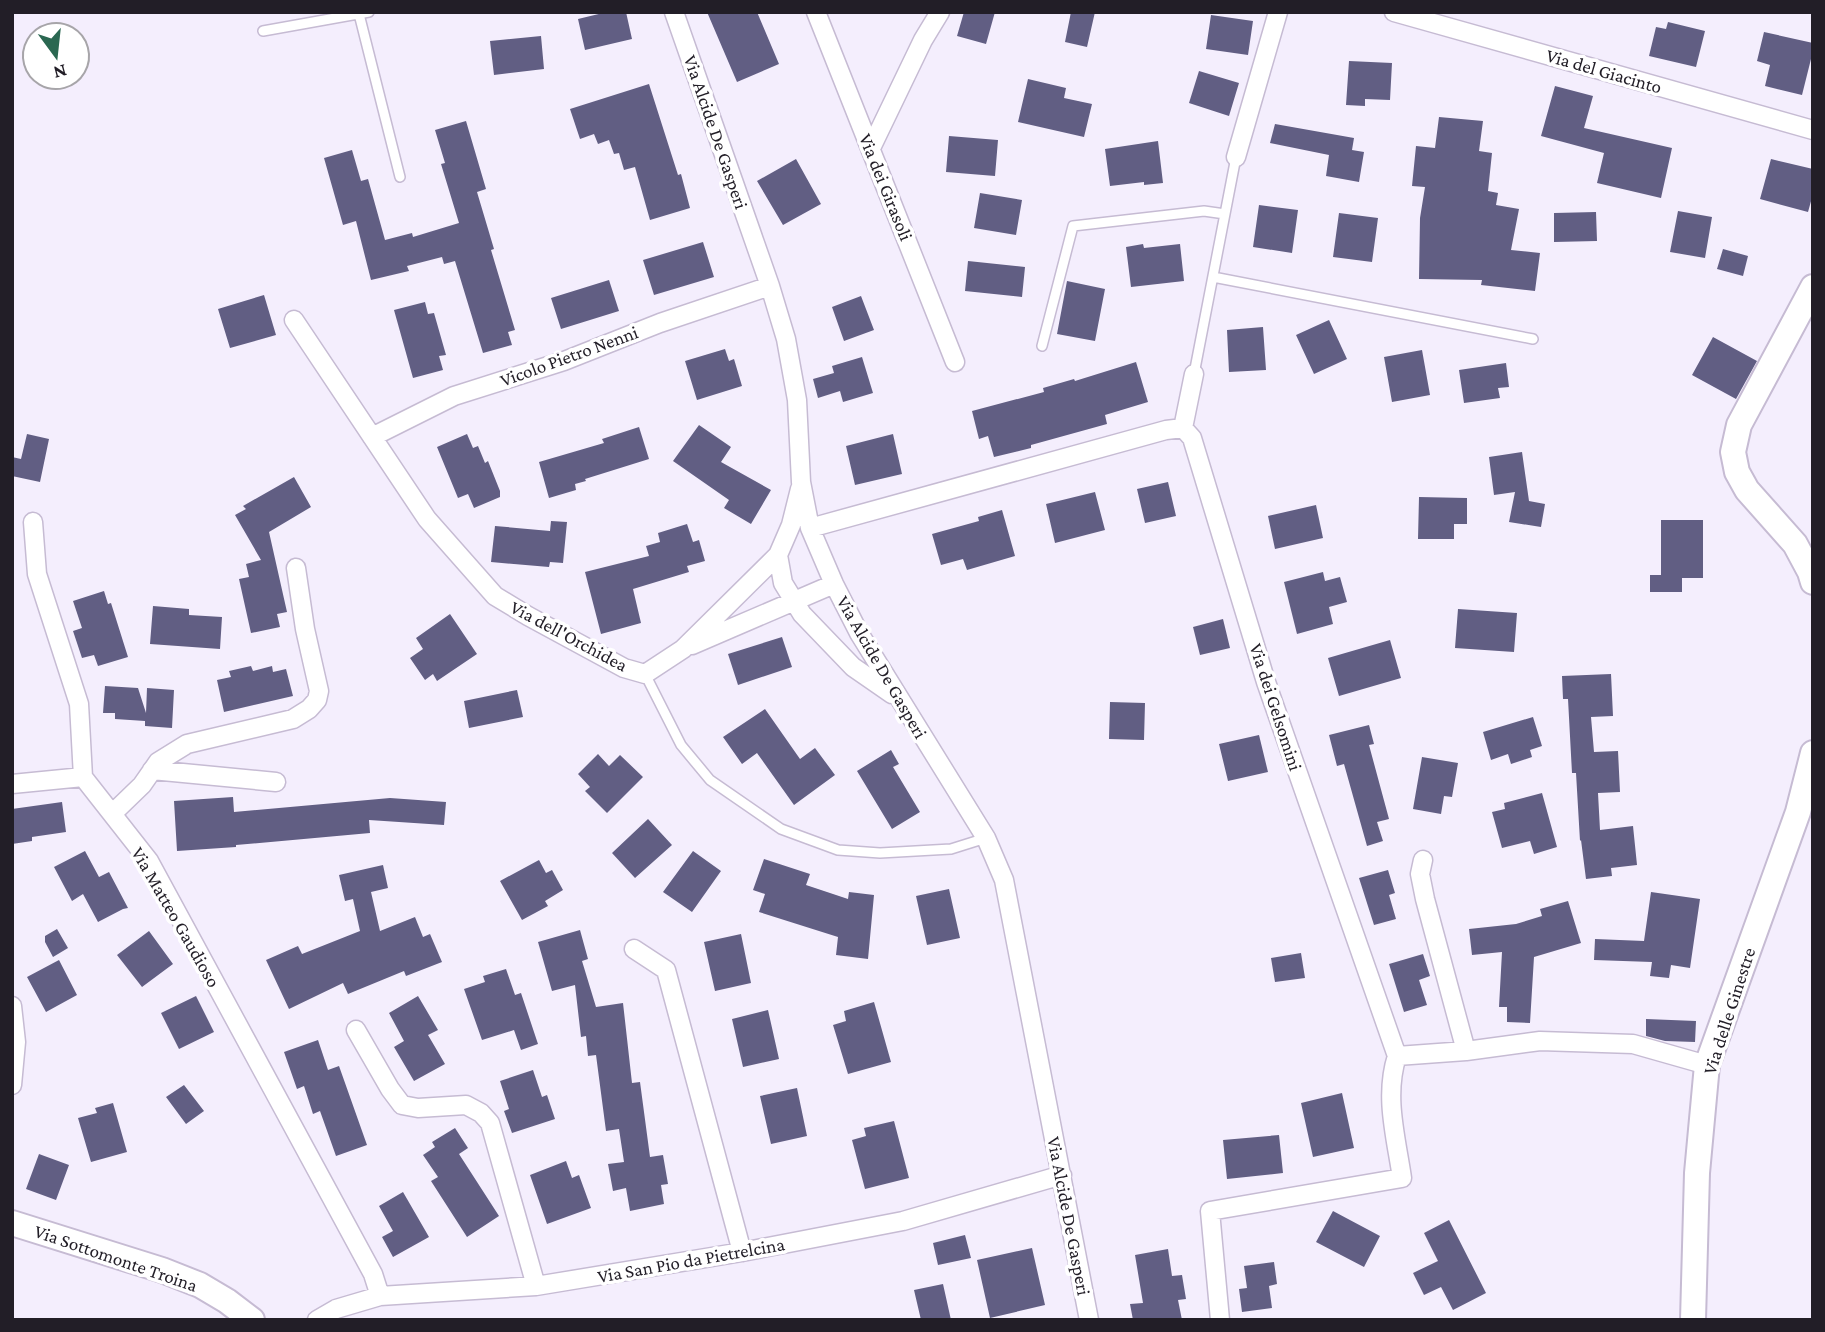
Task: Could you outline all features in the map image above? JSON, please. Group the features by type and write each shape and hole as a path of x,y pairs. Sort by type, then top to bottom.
{"street":[{"name":"Via Alcide De Gasperi","path":"674,12 786,339 797,400 801,482 810,528 859,633 986,838 1004,880 1089,1320"},
{"name":"Via dei Girasoli","path":"816,12 955,362"},
{"path":"871,148 923,40 940,12"},
{"path":"1236,157 1278,12"},
{"name":"Via del Giacinto","path":"1394,12 1813,130"},
{"name":"Vicolo Pietro Nenni","path":"372,437 454,396 564,361 660,323 770,286"},
{"path":"1813,287 1739,425 1733,452 1737,472 1748,490 1795,544 1813,582"},
{"name":"Via dell'Orchidea","path":"294,320 426,519 495,596 624,668 645,674 683,649 778,555 792,525 801,482"},
{"path":"810,528 1166,430 1184,428 1194,374"},
{"name":"Via dei Gelsomini","path":"1184,428 1192,438 1266,682 1397,1056"},
{"path":"12,784 83,778 79,704 37,574 33,522"},
{"path":"778,555 783,583 802,614 853,667 899,699"},
{"path":"112,814 142,786 158,762 187,744 293,719 317,700 319,691 305,629 296,568"},
{"path":"683,649 834,584"},
{"name":"Via delle Ginestre","path":"1693,1320 1697,1173 1707,1065 1798,812 1813,753"},
{"path":"152,770 276,782"},
{"name":"Via Matteo Gaudioso","path":"83,778 149,861 373,1273 380,1296"},
{"path":"1423,860 1420,874 1425,899 1466,1051"},
{"path":"634,949 666,970 742,1252"},
{"path":"12,1006 16,1042 12,1085"},
{"path":"356,1030 402,1105 418,1108 466,1105 490,1123 536,1286"},
{"path":"1220,1320 1210,1211 1402,1178 1390,1098 1392,1073 1397,1056 1466,1051 1540,1041 1633,1044 1707,1065"},
{"name":"Via San Pio da Pietrelcina","path":"317,1320 336,1309 380,1296 536,1286 742,1252 903,1221 1062,1175"},
{"name":"Via Sottomonte Troina","path":"12,1223 162,1270 200,1285 252,1320"}],"lane":[{"path":"263,31 369,12"},
{"path":"359,14 400,177"},
{"path":"1194,374 1236,157"},
{"path":"1042,346 1073,226 1205,211 1225,214"},
{"path":"1213,277 1533,339"},
{"path":"645,674 681,745 710,780 781,829 838,850 880,853 951,849 986,838"}],"building":[{"path":"607,12 626,12 632,39 585,50 578,19"},
{"path":"707,12 757,12 779,64 737,82"},
{"path":"964,12 995,12 986,44 957,36"},
{"path":"1071,12 1095,12 1087,47 1065,42"},
{"path":"1211,15 1253,21 1248,55 1206,49"},
{"path":"1668,22 1705,31 1696,67 1649,56 1656,27 1666,29"},
{"path":"1764,32 1813,43 1802,95 1765,86 1770,65 1757,61"},
{"path":"541,36 544,69 494,75 490,41"},
{"path":"1349,61 1392,63 1390,100 1365,99 1365,106 1346,105"},
{"path":"1199,71 1239,83 1229,116 1189,103"},
{"path":"1028,79 1066,88 1064,98 1092,104 1084,137 1018,122"},
{"path":"649,84 678,175 681,174 690,208 650,220 635,167 624,170 619,153 614,154 609,140 598,144 594,134 580,139 570,109"},
{"path":"1555,86 1593,96 1584,128 1672,148 1661,198 1597,183 1604,153 1541,136"},
{"path":"1439,117 1483,121 1479,151 1492,153 1488,191 1498,193 1496,205 1519,209 1511,250 1540,253 1535,291 1481,285 1482,280 1419,279 1420,218 1425,187 1412,186 1416,146 1435,148"},
{"path":"466,121 486,189 477,192 515,330 508,332 512,345 483,353 455,261 444,264 442,257 407,266 409,271 371,280 356,221 343,225 324,158 352,150 361,181 368,179 385,240 412,233 413,237 459,223 441,164 445,163 435,130"},
{"path":"1275,124 1354,138 1352,150 1364,152 1359,182 1326,176 1329,155 1270,143"},
{"path":"949,136 998,140 995,176 946,172"},
{"path":"1158,141 1163,183 1110,186 1105,149"},
{"path":"796,159 821,204 783,225 757,181"},
{"path":"1771,159 1813,169 1813,194 1808,212 1760,199"},
{"path":"980,193 1022,200 1016,235 974,228"},
{"path":"1259,205 1298,210 1292,253 1253,247"},
{"path":"1678,211 1712,217 1705,258 1670,252"},
{"path":"1596,212 1597,241 1554,242 1554,213"},
{"path":"1339,213 1378,218 1372,262 1333,257"},
{"path":"703,242 714,277 654,295 643,260"},
{"path":"1143,244 1144,248 1180,244 1184,281 1131,287 1126,247"},
{"path":"1723,249 1748,256 1743,276 1717,269"},
{"path":"968,261 1025,267 1022,297 965,291"},
{"path":"609,280 619,311 561,329 551,298"},
{"path":"1067,281 1105,289 1095,341 1057,334"},
{"path":"264,295 276,335 230,348 218,309"},
{"path":"861,296 874,330 844,341 832,307"},
{"path":"425,302 428,314 434,313 446,355 439,356 443,370 413,378 394,310"},
{"path":"1329,320 1347,359 1314,374 1296,335"},
{"path":"1263,327 1266,370 1229,372 1227,330"},
{"path":"1713,337 1757,361 1736,399 1692,375"},
{"path":"725,349 729,361 734,359 742,386 697,400 685,361"},
{"path":"1422,350 1430,395 1392,402 1384,357"},
{"path":"862,357 873,393 843,402 840,391 818,398 813,379 834,373 832,366"},
{"path":"1136,362 1148,402 1105,415 1107,424 994,457 988,436 979,439 972,411 1044,392 1043,388"},
{"path":"1506,363 1509,387 1498,388 1500,398 1464,403 1459,370"},
{"path":"699,425 731,447 721,462 771,490 751,524 724,508 729,500 673,461"},
{"path":"639,427 649,459 585,479 586,481 575,484 576,490 549,498 539,462 604,443 602,439"},
{"path":"27,434 49,439 40,482 12,476 12,457 21,459"},
{"path":"467,434 473,448 478,446 485,463 488,461 500,491 500,497 474,508 468,494 458,498 437,447"},
{"path":"893,434 902,474 855,485 846,446"},
{"path":"1522,452 1529,501 1545,504 1541,527 1509,522 1515,492 1494,495 1489,457"},
{"path":"294,477 311,507 269,532 287,612 277,614 280,627 251,633 239,579 249,577 246,564 261,560 235,515 246,509 243,506"},
{"path":"1168,482 1176,516 1145,523 1137,489"},
{"path":"1095,492 1105,530 1055,543 1046,504"},
{"path":"1419,497 1467,498 1467,524 1454,524 1454,539 1418,539"},
{"path":"1316,505 1323,538 1275,549 1268,516"},
{"path":"1002,510 1015,556 967,570 963,559 941,565 932,534 979,521 978,517"},
{"path":"1661,520 1703,520 1703,578 1682,578 1682,592 1650,592 1650,575 1661,575"},
{"path":"551,521 567,522 563,563 550,562 549,567 491,562 495,526 550,531"},
{"path":"687,524 693,542 699,540 705,561 687,566 689,572 633,589 641,623 601,634 585,572 649,556 646,546 660,542 658,533"},
{"path":"1323,572 1325,581 1340,577 1347,602 1329,607 1333,624 1297,634 1284,582"},
{"path":"104,591 108,604 111,603 128,657 98,666 94,655 82,658 73,631 82,628 73,601"},
{"path":"153,606 189,609 189,615 222,617 220,649 150,644"},
{"path":"1458,609 1517,613 1514,652 1455,648"},
{"path":"450,614 477,654 437,681 433,674 425,680 410,658 423,649 416,638"},
{"path":"1223,619 1230,648 1200,655 1193,627"},
{"path":"782,637 792,667 738,685 728,654"},
{"path":"1390,640 1401,678 1339,696 1328,658"},
{"path":"251,666 253,671 272,666 273,672 286,669 293,696 224,712 217,680 231,677 229,671"},
{"path":"1611,674 1613,716 1591,717 1594,752 1618,751 1620,792 1598,793 1600,830 1633,826 1637,865 1611,868 1612,876 1586,879 1580,841 1576,773 1572,773 1568,699 1563,699 1562,676"},
{"path":"105,686 138,688 146,713 147,688 174,690 172,728 145,726 145,721 115,719 115,713 103,713"},
{"path":"517,690 523,717 469,728 464,701"},
{"path":"1110,702 1145,703 1144,740 1109,739"},
{"path":"765,709 800,759 815,748 835,775 794,805 757,753 742,764 723,737"},
{"path":"1533,717 1542,746 1530,750 1532,757 1511,764 1508,754 1491,760 1483,732"},
{"path":"1369,725 1374,744 1369,745 1389,819 1377,822 1383,841 1367,846 1344,764 1337,766 1329,735"},
{"path":"1259,735 1268,772 1228,781 1219,744"},
{"path":"891,750 899,764 893,767 920,812 892,829 857,771"},
{"path":"598,754 609,766 620,755 643,777 607,813 585,791 590,787 578,774"},
{"path":"1422,757 1458,763 1452,797 1444,796 1441,814 1413,809"},
{"path":"1542,793 1557,847 1534,854 1530,841 1502,848 1492,812 1505,809 1504,803"},
{"path":"233,797 234,812 390,798 446,802 444,825 369,820 370,833 177,851 174,801"},
{"path":"62,802 66,832 32,837 32,841 12,844 12,809"},
{"path":"648,819 672,845 635,878 612,853"},
{"path":"85,851 99,877 109,872 128,908 98,922 83,894 72,901 54,867"},
{"path":"693,851 721,871 692,912 663,892"},
{"path":"764,859 810,874 806,885 848,899 849,892 874,895 868,959 836,955 838,937 759,912 765,894 753,890"},
{"path":"539,860 546,873 552,870 563,890 545,901 548,906 522,920 500,881"},
{"path":"383,865 388,888 371,892 380,931 415,917 423,937 430,934 442,962 406,976 404,971 348,994 343,983 289,1009 266,960 298,946 302,954 360,931 353,899 345,901 339,875"},
{"path":"1388,870 1395,893 1389,895 1396,919 1374,925 1359,878"},
{"path":"949,889 960,938 927,945 916,896"},
{"path":"1651,892 1700,899 1690,968 1671,965 1669,978 1650,976 1652,962 1594,960 1595,939 1644,941"},
{"path":"1568,901 1581,943 1534,957 1530,1023 1507,1022 1507,1007 1499,1007 1502,952 1472,955 1469,929 1516,924 1542,916 1540,909"},
{"path":"57,929 68,948 53,957 45,942 45,936"},
{"path":"580,930 588,959 582,961 596,1007 623,1003 632,1083 640,1082 650,1157 663,1155 668,1184 661,1185 664,1204 630,1211 626,1188 613,1191 608,1164 624,1162 619,1129 606,1131 596,1055 588,1056 586,1036 581,1037 575,985 552,991 538,942"},
{"path":"149,931 173,964 142,987 117,955"},
{"path":"741,934 751,983 715,991 704,942"},
{"path":"1301,953 1305,978 1275,982 1271,958"},
{"path":"1423,954 1430,976 1419,980 1427,1005 1404,1012 1389,964"},
{"path":"59,960 77,995 46,1012 27,977"},
{"path":"506,969 515,995 521,993 538,1044 521,1050 514,1030 482,1040 464,989 485,982 483,976"},
{"path":"196,996 214,1032 179,1049 161,1013"},
{"path":"418,996 438,1030 428,1035 445,1064 414,1081 394,1047 404,1041 389,1013"},
{"path":"874,1002 891,1062 848,1074 833,1025 846,1021 844,1011"},
{"path":"768,1010 779,1059 743,1067 732,1019"},
{"path":"1646,1019 1696,1021 1695,1042 1665,1041 1646,1036"},
{"path":"318,1040 328,1070 339,1066 367,1145 336,1156 320,1111 313,1114 304,1086 297,1089 284,1052"},
{"path":"533,1070 542,1097 547,1095 555,1119 512,1133 504,1111 509,1109 500,1081"},
{"path":"184,1085 204,1111 186,1124 166,1097"},
{"path":"797,1088 807,1136 771,1144 760,1096"},
{"path":"1342,1093 1354,1148 1313,1157 1301,1103"},
{"path":"113,1103 127,1152 91,1162 78,1118 97,1113 95,1108"},
{"path":"894,1121 909,1178 865,1189 852,1140 866,1136 864,1128"},
{"path":"455,1128 468,1148 459,1154 499,1216 467,1237 431,1181 438,1177 423,1155 435,1147 432,1142"},
{"path":"1279,1135 1283,1173 1227,1179 1223,1140"},
{"path":"39,1154 69,1165 56,1200 26,1189"},
{"path":"566,1161 572,1178 579,1175 591,1208 547,1224 530,1175"},
{"path":"403,1192 429,1237 393,1257 382,1237 393,1231 379,1206"},
{"path":"1333,1211 1380,1236 1364,1267 1316,1242"},
{"path":"1449,1220 1486,1293 1453,1310 1441,1287 1424,1295 1413,1273 1438,1261 1424,1233"},
{"path":"965,1235 971,1258 938,1265 933,1243"},
{"path":"1032,1248 1045,1305 990,1318 977,1260"},
{"path":"1168,1249 1172,1276 1182,1275 1186,1299 1178,1300 1182,1320 1133,1320 1130,1304 1143,1303 1135,1255"},
{"path":"1274,1262 1277,1284 1269,1286 1272,1308 1242,1312 1239,1289 1247,1288 1244,1266"},
{"path":"943,1284 951,1320 921,1320 914,1290"}]}
